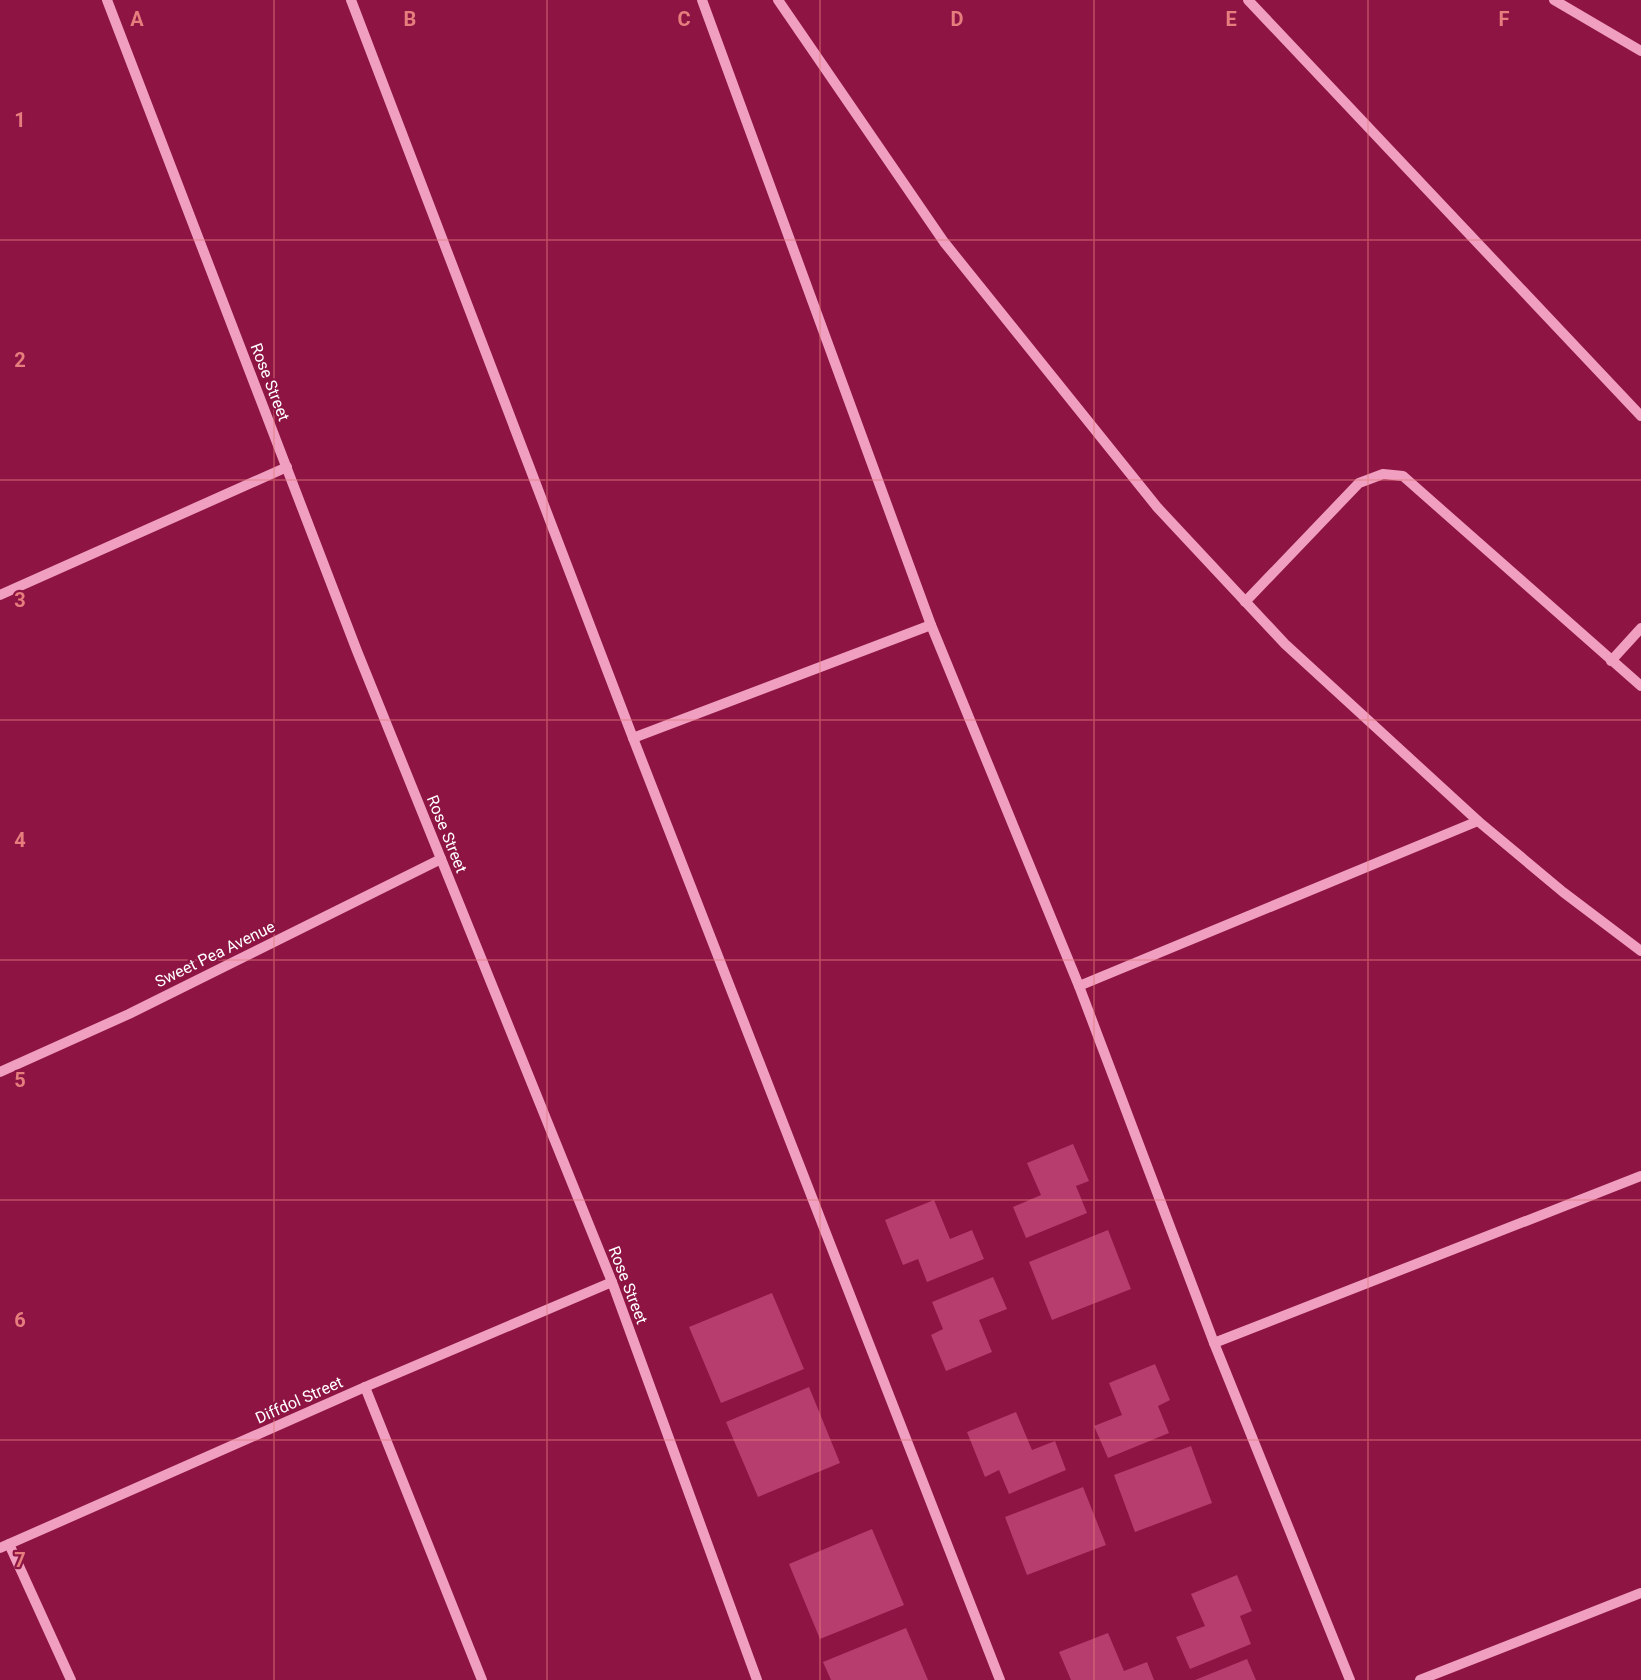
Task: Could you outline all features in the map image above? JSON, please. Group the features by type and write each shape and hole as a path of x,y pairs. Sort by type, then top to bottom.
{"street":[{"name":"Rose Street","path":"107,0 357,651 612,1282 757,1680"},
{"path":"351,0 633,738 1000,1680"},
{"path":"702,0 931,625 1078,986 1214,1343 1350,1680"},
{"path":"778,0 944,242 1157,507 1285,644 1478,821 1563,892 1641,951"},
{"path":"1248,0 1641,416"},
{"path":"1554,0 1641,51"},
{"path":"0,595 287,467"},
{"path":"1245,602 1359,483 1383,474 1403,476 1641,686"},
{"path":"633,738 931,625"},
{"path":"1611,661 1641,628"},
{"path":"1078,986 1478,821"},
{"name":"Sweet Pea Avenue","path":"0,1072 129,1014 441,859"},
{"path":"1214,1343 1641,1176"},
{"name":"Diffdol Street","path":"4,1546 365,1387 612,1282"},
{"path":"365,1387 482,1680"},
{"path":"4,1546 71,1680"},
{"path":"1420,1680 1641,1593"}],"building":[{"path":"1073,1144 1089,1181 1076,1186 1087,1213 1026,1238 1013,1207 1041,1195 1027,1163"},
{"path":"934,1200 950,1239 972,1230 984,1259 927,1282 918,1259 903,1265 885,1220"},
{"path":"1108,1230 1131,1289 1052,1320 1029,1262"},
{"path":"993,1277 1007,1309 979,1320 992,1352 946,1371 931,1335 943,1329 932,1302"},
{"path":"772,1293 804,1369 721,1403 689,1327"},
{"path":"1155,1364 1170,1400 1158,1406 1169,1433 1108,1458 1094,1426 1122,1415 1109,1383"},
{"path":"809,1387 840,1463 758,1497 726,1422"},
{"path":"1016,1412 1032,1450 1055,1441 1066,1470 1009,1494 999,1470 985,1477 967,1432"},
{"path":"1191,1446 1212,1503 1135,1532 1114,1475"},
{"path":"1083,1487 1106,1545 1027,1575 1005,1517"},
{"path":"872,1529 904,1605 820,1639 789,1564"},
{"path":"1237,1575 1252,1611 1240,1616 1251,1644 1190,1669 1176,1637 1205,1626 1191,1594"},
{"path":"906,1628 928,1680 831,1680 823,1662"},
{"path":"1108,1633 1124,1671 1147,1662 1154,1680 1071,1680 1059,1652"},
{"path":"1247,1659 1256,1680 1195,1680"}]}
